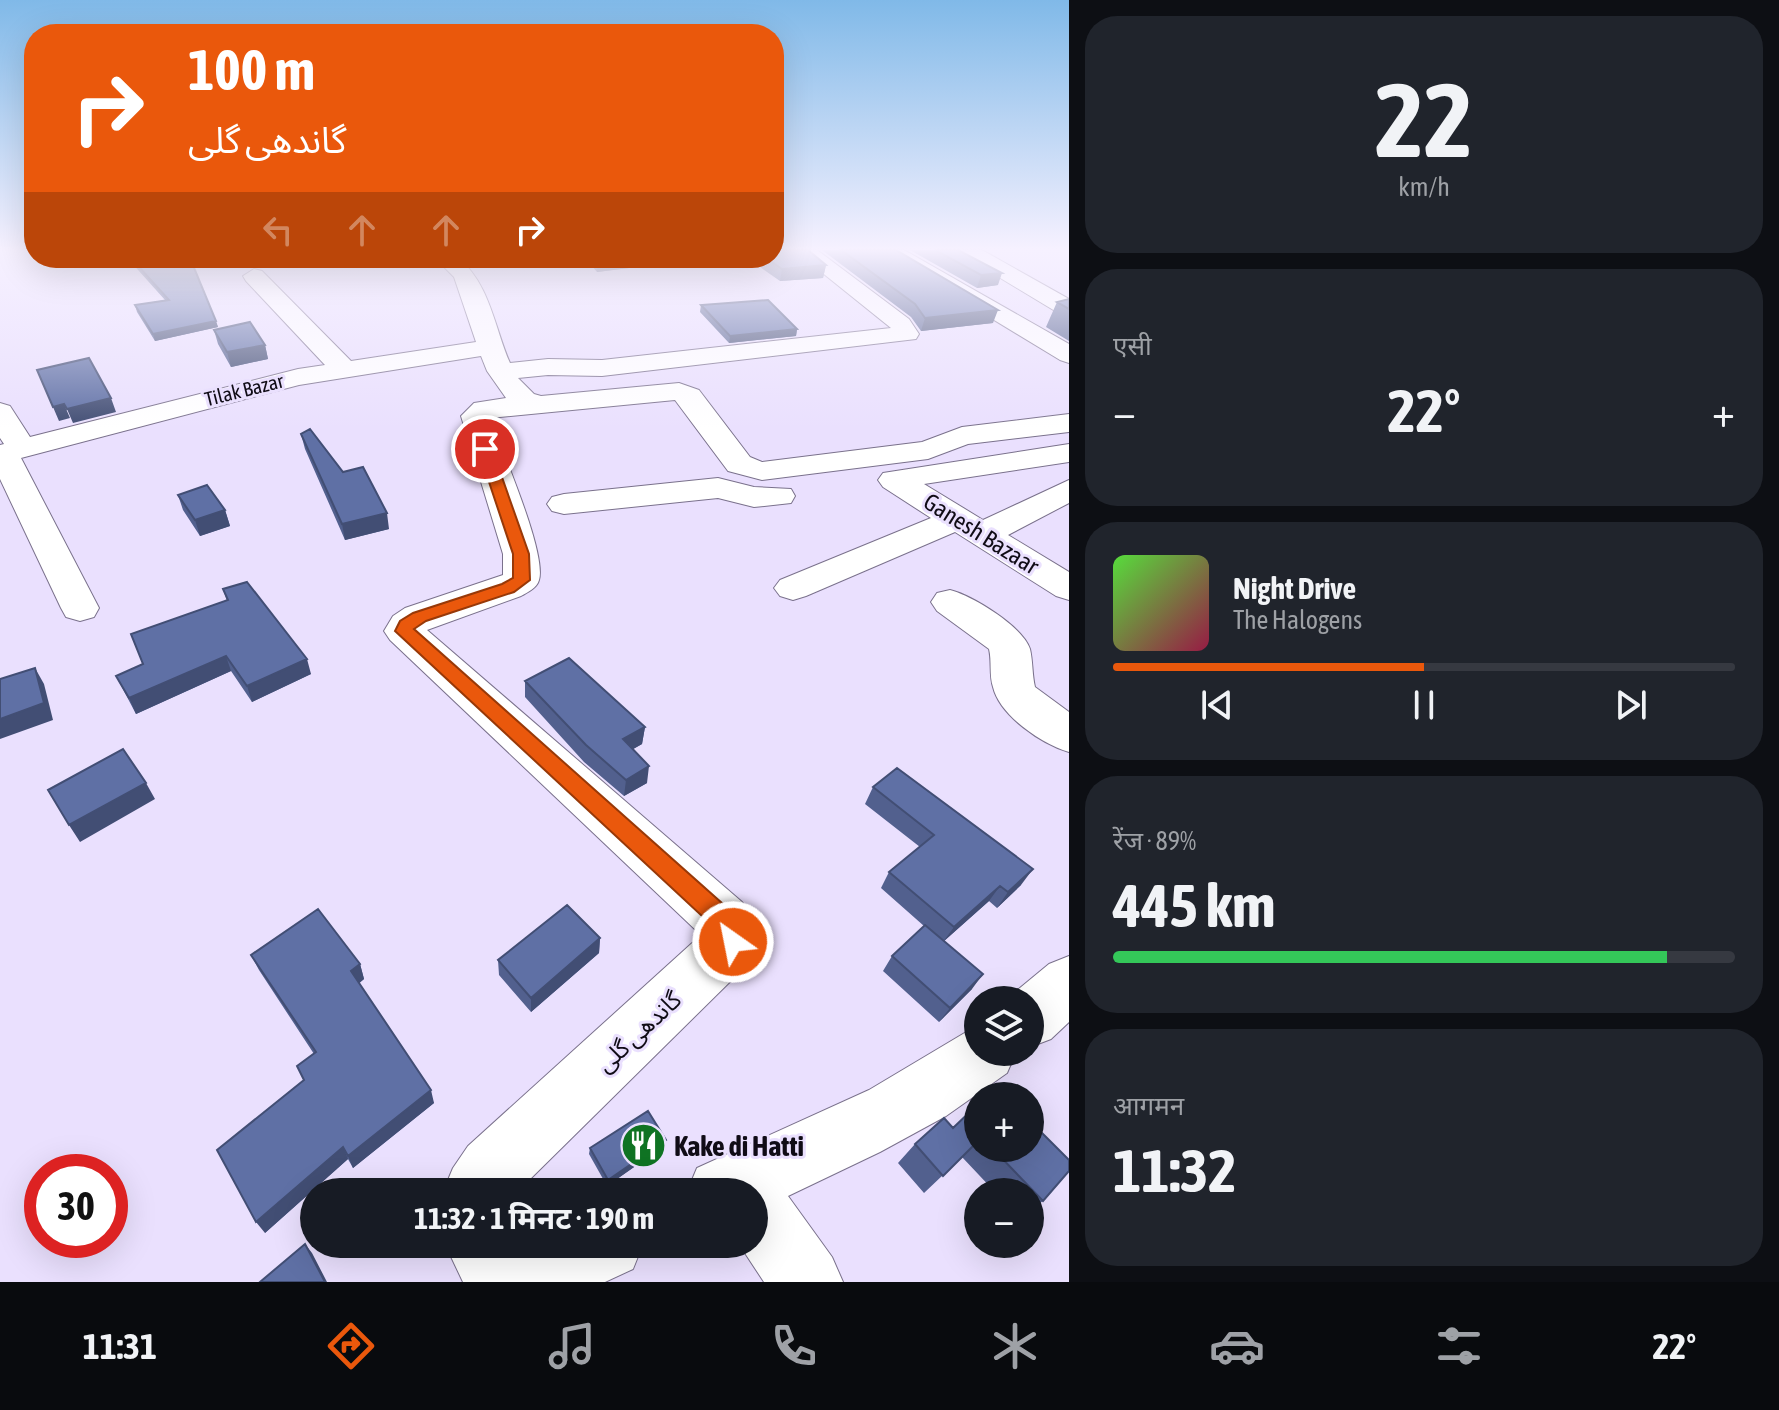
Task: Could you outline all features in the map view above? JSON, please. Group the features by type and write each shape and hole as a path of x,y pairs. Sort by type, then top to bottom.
{"street":[{"path":"287,310 343,368"},
{"path":"478,310 497,360 518,398 532,404 679,391 689,396 739,464 755,471 928,450 962,436 1069,423"},
{"name":"Tilak Bazar","path":"8,452 205,399 343,368 497,360 548,367 602,368 907,334 908,331 882,310"},
{"path":"992,310 1069,355"},
{"path":"1013,322 1069,312"},
{"name":"گاندھی گلی","path":"487,1178 733,942 723,920 404,631 419,617 508,588 521,580 521,554 475,416 484,409 532,404"},
{"path":"0,412 8,452 80,608"},
{"path":"564,504 718,488 761,497 1069,453"},
{"name":"Ganesh Bazaar","path":"894,480 968,528 1062,577"},
{"path":"793,588 1069,490"},
{"path":"950,602 1006,641 1010,649 1013,689 1018,697 1069,735"},
{"path":"1044,1006 1069,984"},
{"path":"768,1178 893,1112 967,1066"},
{"path":"768,1230 807,1282"},
{"path":"488,1258 503,1282"},
{"path":"526,1282 578,1258"}],"building":[{"path":"138,310 211,310 216,321 153,334"},
{"path":"706,310 778,310 797,329 730,336"},
{"path":"919,310 998,310 925,318"},
{"path":"250,322 265,345 227,352 214,330"},
{"path":"89,358 111,398 67,409 64,404 53,407 37,370"},
{"path":"310,429 343,472 363,467 387,513 342,524 301,434"},
{"path":"207,485 225,510 195,520 178,495"},
{"path":"247,582 307,659 247,686 226,656 129,698 116,676 143,664 131,634 228,600 223,589"},
{"path":"569,658 645,727 623,739 649,766 626,780 586,745 525,681"},
{"path":"35,668 44,703 0,719 0,679"},
{"path":"123,749 146,783 69,825 48,790"},
{"path":"897,768 1033,869 1008,892 1000,886 954,927 889,872 934,835 873,787"},
{"path":"567,905 600,938 531,998 498,960"},
{"path":"318,909 360,964 351,971 431,1090 348,1156 343,1147 307,1178 300,1178 300,1184 256,1222 217,1150 304,1080 297,1066 316,1052 251,955"},
{"path":"925,925 983,974 971,986 964,986 964,994 950,1008 892,956"},
{"path":"648,1111 666,1140 611,1178 607,1178 590,1148"},
{"path":"964,1117 964,1155 943,1176 915,1144 944,1118 953,1128"},
{"path":"1044,1135 1069,1160 1069,1171 1044,1200 1044,1178 1021,1178 1005,1162 1044,1162"},
{"path":"300,1248 300,1258 312,1258 325,1282 260,1282"}],"place":[{"name":"Kake di Hatti","path":"643,1146"}],"route":[{"path":"485,449 521,554 521,580 508,588 419,617 404,631 723,920 733,942"}]}
